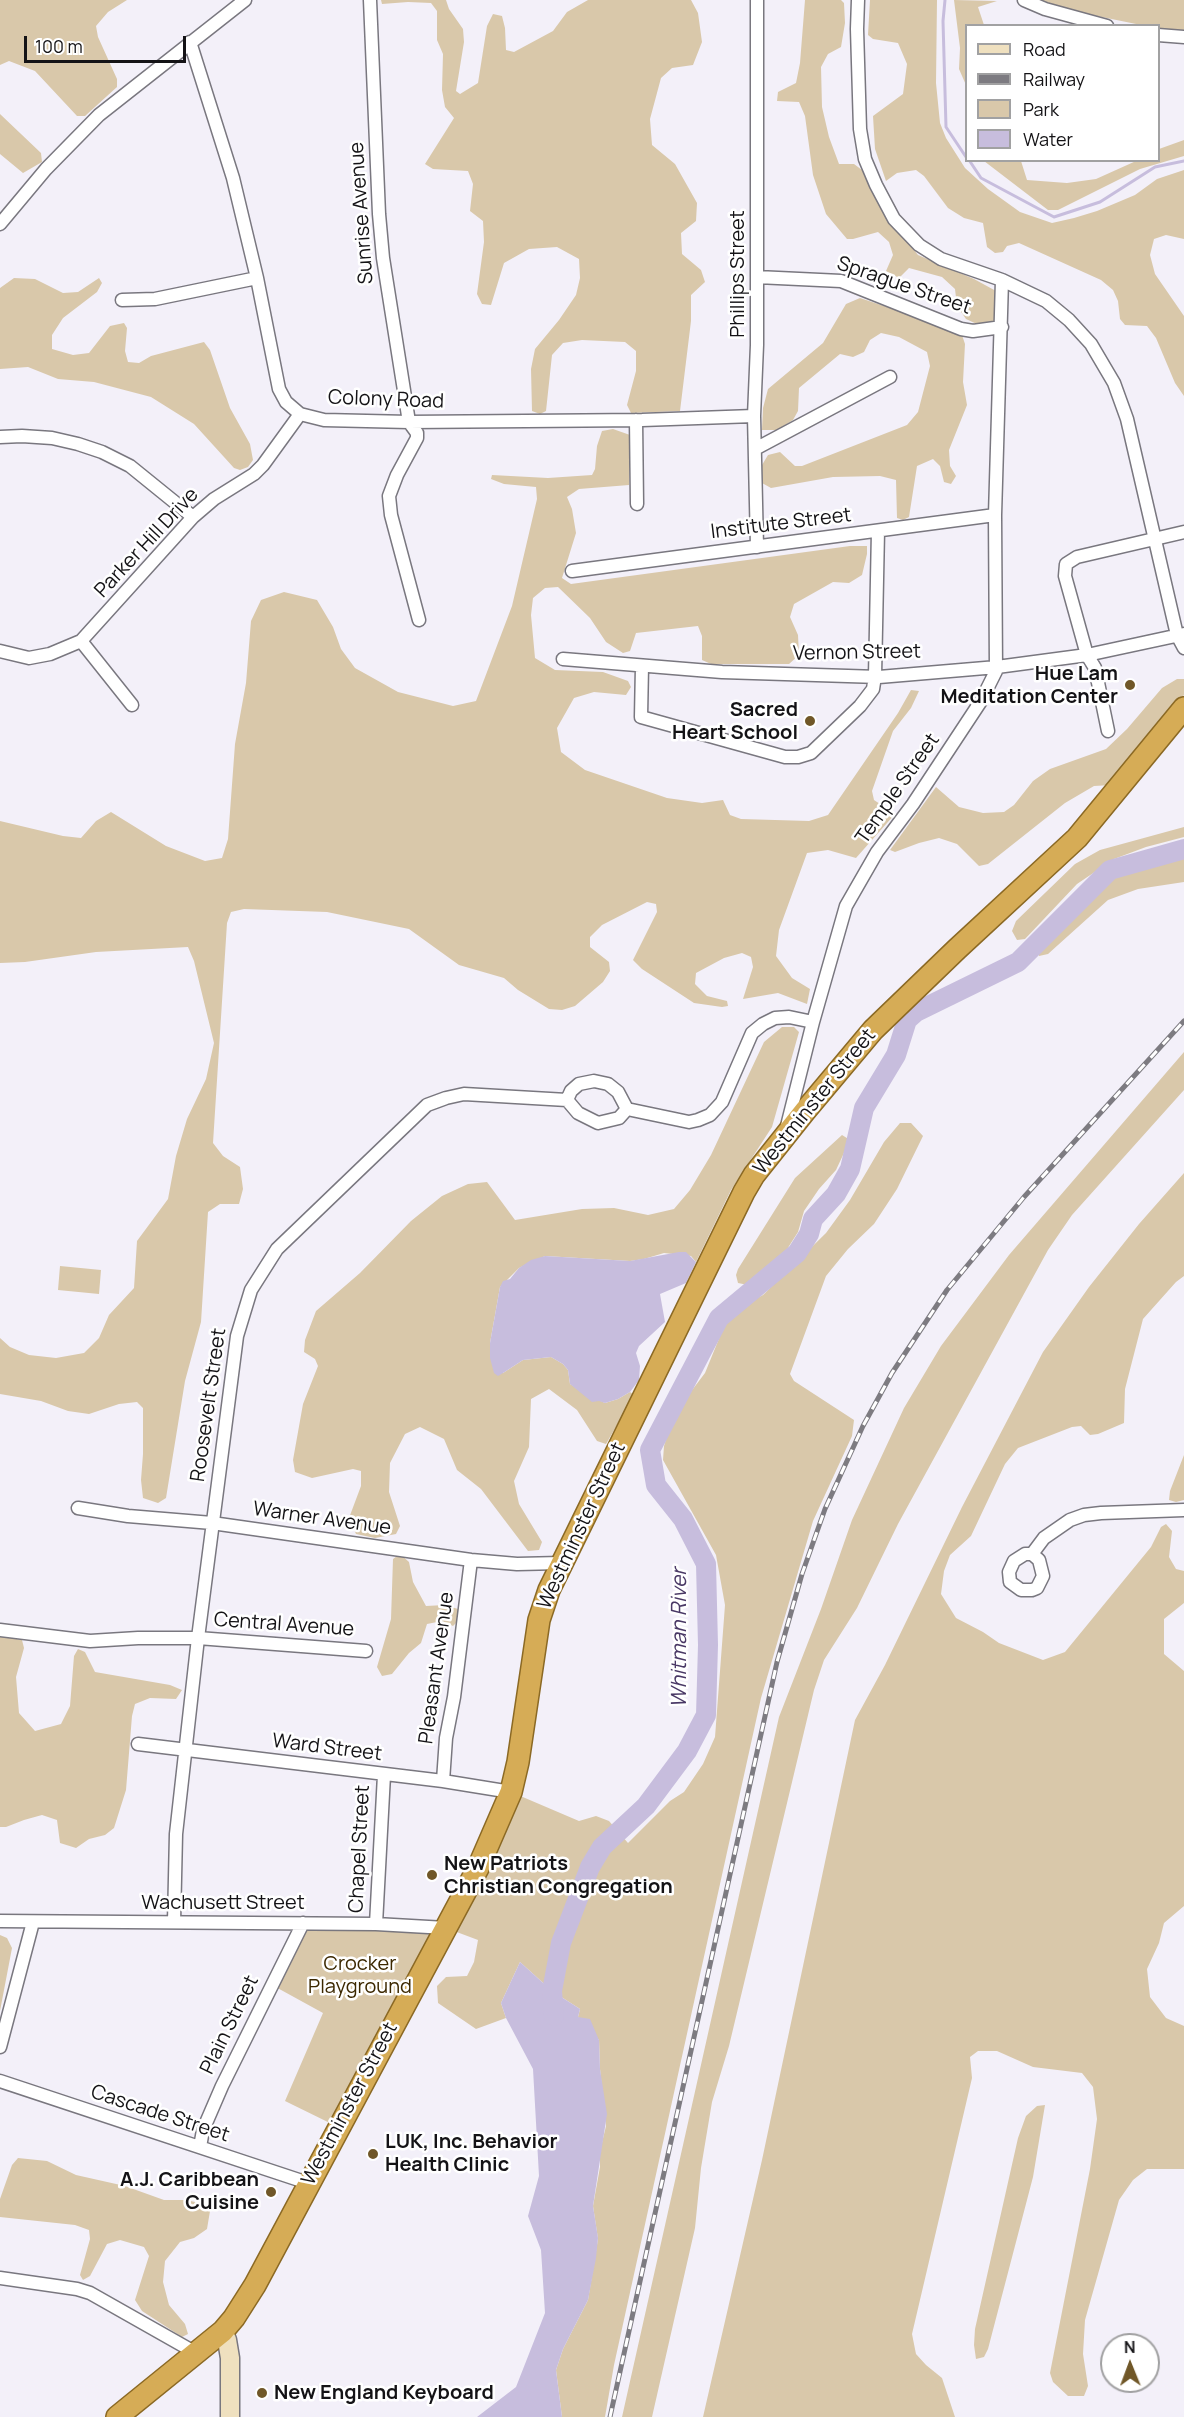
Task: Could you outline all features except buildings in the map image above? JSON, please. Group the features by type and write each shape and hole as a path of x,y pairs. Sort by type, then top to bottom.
{"highway":[{"name":"Westminster Street","path":"117,2417 223,2331 255,2285 446,1928 494,1834 511,1792 518,1762 540,1616 561,1563 744,1192 785,1136 885,1017 1077,838 1184,708"}],"main road":[{"path":"223,2331 231,2358 230,2417"}],"street":[{"path":"0,224 46,169 99,114 245,0"},
{"name":"Sunrise Avenue","path":"370,0 382,251 409,422 417,433 417,438 389,495 391,515 419,620"},
{"name":"Phillips Street","path":"757,0 758,277 754,416 757,547"},
{"path":"858,0 856,29 862,142 867,165 888,209 908,236 931,253 959,267 1002,280 1046,301 1083,334 1103,363 1121,399 1127,419 1154,538 1184,648"},
{"path":"1024,0 1045,9 1100,24"},
{"path":"1160,35 1184,37"},
{"name":"Colony Road","path":"190,42 233,178 257,278 279,389 286,402 300,414 324,420 409,422 636,420 754,416"},
{"name":"Sprague Street","path":"758,277 841,280 961,329 973,331 1002,327"},
{"path":"122,300 155,299 257,278"},
{"name":"Temple Street","path":"785,1136 813,1022 846,906 877,852 913,804 981,701 993,680 997,667 995,515 1002,280"},
{"path":"755,449 890,377"},
{"name":"Parker Hill Drive","path":"0,651 29,658 50,654 81,641 193,517 214,499 254,474 263,465 300,414"},
{"path":"636,420 637,504"},
{"path":"0,437 52,438 102,452 130,466 193,517"},
{"name":"Institute Street","path":"572,571 995,515"},
{"path":"642,666 641,717 783,757 798,757 816,749 860,706 873,689 878,531"},
{"path":"1108,731 1095,668 1087,655 1065,576 1066,564 1077,557 1184,532"},
{"name":"Vernon Street","path":"563,659 722,672 875,676 997,667 1087,655 1181,634"},
{"path":"81,641 132,705"},
{"path":"627,1110 689,1122 710,1115 722,1102 752,1033 775,1018 789,1017 813,1022"},
{"path":"594,1081 608,1084 618,1092 627,1110 619,1118 598,1124 578,1113 567,1100 571,1091 579,1084 594,1081"},
{"name":"Roosevelt Street","path":"174,1922 176,1834 212,1523 237,1336 251,1290 277,1249 427,1105 464,1094 567,1100"},
{"name":"Warner Avenue","path":"78,1508 128,1516 212,1523 471,1560 517,1564 561,1563"},
{"path":"1032,1554 1044,1538 1056,1529 1084,1515 1184,1510"},
{"name":"Pleasant Avenue","path":"443,1781 446,1738 454,1696 471,1560"},
{"name":"Central Avenue","path":"0,1630 96,1642 142,1637 198,1638 366,1651"},
{"name":"Ward Street","path":"138,1743 443,1781 511,1792"},
{"name":"Chapel Street","path":"376,1924 384,1775"},
{"name":"Wachusett Street","path":"0,1921 376,1924 446,1928"},
{"path":"0,2047 33,1922"},
{"name":"Plain Street","path":"200,2147 203,2130 222,2086 303,1923"},
{"name":"Cascade Street","path":"0,2081 308,2184"},
{"path":"0,2278 77,2289 90,2293 103,2298 196,2353"}],"green space":[{"path":"0,0 127,0 108,12 96,26 98,37 117,79 117,87 85,116 77,116 35,71 9,61 0,65"},
{"path":"381,0 446,0 449,9 463,29 464,42 456,91 460,94 478,83 487,26 493,14 502,16 506,50 514,52 553,31 567,12 588,0 691,0 698,13 702,42 693,65 672,68 661,78 650,119 652,145 675,164 697,203 696,221 681,233 682,254 701,270 705,282 691,295 691,321 680,411 631,413 627,405 636,371 636,351 625,342 582,340 563,343 552,355 546,411 540,414 532,411 531,369 535,349 576,295 580,278 579,259 557,247 529,249 504,263 491,305 482,304 477,294 484,242 483,221 470,211 473,184 468,171 433,169 425,164 454,118 445,107 442,90 443,54 437,40 437,11 431,3 382,4"},
{"path":"805,0 841,0 844,3 845,23 841,47 828,54 821,67 822,107 829,137 839,164 854,164 862,170 884,212 918,255 996,291 995,323 979,325 966,319 957,306 955,289 942,277 909,268 899,278 886,271 893,255 889,242 878,232 847,239 826,214 813,175 805,116 799,102 777,101 778,92 796,83 800,63"},
{"path":"870,0 937,0 936,83 940,123 946,138 965,168 988,189 1020,212 1052,223 1074,218 1135,195 1157,179 1184,170 1184,239 1166,235 1154,239 1150,255 1155,274 1184,316 1184,396 1175,383 1156,338 1147,326 1125,325 1120,319 1118,301 1113,290 1101,280 1019,243 1007,246 1003,252 995,253 987,247 983,223 964,218 948,208 924,176 916,170 897,173 886,181 875,149 873,116 903,94 907,64 898,43 873,39 868,35"},
{"path":"954,0 997,1 978,7 984,24 965,24 965,83 959,69 960,48"},
{"path":"1036,0 1184,0 1184,32 1160,30 1160,24 1136,24 1043,5"},
{"path":"0,114 41,153 42,162 23,173 0,154"},
{"path":"1184,140 1184,156 1140,169 1058,210 1048,210 985,162 1021,162 1027,180 1067,183 1096,179 1134,162 1160,162 1160,149"},
{"path":"14,278 35,279 63,293 78,292 99,278 102,283 97,292 63,318 52,335 52,349 73,355 89,353 110,326 124,323 127,328 125,351 128,362 139,363 151,356 204,342 210,350 230,408 250,444 253,460 248,467 240,470 234,468 194,424 151,397 94,382 58,379 28,367 0,369 0,288"},
{"path":"860,298 938,324 962,335 965,344 963,382 967,405 949,450 950,466 956,476 951,484 944,482 940,466 933,459 917,466 909,517 903,520 897,518 896,480 880,476 833,477 771,488 762,483 762,465 768,455 780,452 795,466 802,466 907,425 918,412 930,366 927,352 899,337 881,333 870,340 864,352 853,357 840,354 799,388 798,411 793,420 777,430 762,430 763,408 768,389 823,343 846,304"},
{"path":"613,429 630,435 629,485 579,489 567,497 572,509 576,533 562,578 571,584 850,546 867,546 867,554 862,575 849,583 833,582 794,604 790,617 798,635 799,655 789,664 711,664 702,660 702,636 698,626 636,633 630,651 623,653 606,642 590,618 558,587 545,588 533,598 531,615 535,658 555,670 603,672 628,681 631,687 626,695 594,692 574,698 557,728 561,752 585,770 667,798 702,803 723,800 730,815 741,819 809,821 828,815 898,713 911,690 919,691 911,708 893,731 872,791 874,800 895,814 856,858 828,850 807,853 779,930 776,956 792,978 810,989 807,1004 778,993 743,999 753,967 751,957 742,953 724,958 696,973 695,984 707,996 727,1001 728,1006 694,1003 642,969 633,960 657,912 656,904 647,902 602,925 590,937 590,947 609,962 610,971 603,982 575,1006 562,1010 549,1009 518,990 504,978 459,965 409,929 327,912 244,909 231,912 227,923 213,1143 223,1156 240,1167 243,1189 239,1204 220,1204 208,1212 201,1322 185,1381 166,1498 158,1503 143,1498 141,1480 143,1408 137,1402 119,1404 89,1414 68,1411 41,1401 0,1394 0,1338 10,1347 29,1355 56,1358 84,1353 99,1338 109,1315 134,1288 137,1241 168,1199 176,1156 187,1119 206,1079 214,1043 194,961 188,947 96,952 25,962 0,963 0,821 81,838 96,821 111,812 166,846 205,861 222,858 228,839 235,744 246,683 251,621 261,600 284,592 317,600 333,627 341,649 355,668 398,692 453,706 476,701 512,606 537,499 536,487 504,484 491,479 492,475 548,478 592,475 602,431"},
{"path":"1177,679 1184,679 1184,695 1151,739 1111,785 1094,786 1065,803 988,864 979,866 957,844 939,838 895,852 890,850 936,787 959,807 983,813 1004,812 1014,805 1033,781 1050,769 1106,749 1127,729 1162,688"},
{"path":"1184,827 1184,837 1146,847 1114,859 1077,884 1025,939 1017,940 1012,931 1016,921 1075,864 1100,850"},
{"path":"1184,856 1184,882 1138,889 1108,900 1048,954 1039,956 1039,949 1111,875"},
{"path":"782,1027 794,1027 799,1032 772,1127 731,1190 696,1262 691,1256 664,1253 630,1261 545,1256 519,1268 500,1287 490,1343 503,1373 523,1360 551,1357 568,1370 570,1384 605,1403 630,1392 634,1395 606,1444 597,1441 577,1410 549,1389 531,1399 529,1447 514,1481 519,1504 542,1542 539,1550 528,1551 481,1489 457,1470 444,1439 420,1427 405,1434 390,1463 389,1492 400,1526 396,1534 375,1538 356,1534 349,1518 361,1486 361,1471 353,1469 312,1478 295,1472 293,1460 303,1404 318,1366 315,1359 304,1352 305,1340 316,1311 360,1273 411,1221 442,1196 468,1184 487,1182 515,1220 582,1209 614,1208 648,1215 674,1209 690,1190 711,1155 764,1042"},
{"path":"1184,1052 1184,1090 1072,1215 1048,1250 898,1524 857,1608 824,1660 814,1690 729,2046 712,2102 701,2168 695,2228 652,2417 622,2417 779,1717 821,1609 852,1520 904,1408 941,1346 1009,1255"},
{"path":"900,1123 911,1123 923,1136 897,1189 874,1224 848,1249 826,1276 790,1374 794,1381 854,1420 852,1436 813,1521 761,1698 614,2365 605,2417 562,2417 556,2370 563,2349 588,2300 598,2239 593,2206 600,2167 600,2151 606,2126 599,2040 578,2017 580,2009 552,1991 520,1962 501,2003 506,2018 476,2029 438,2003 437,1986 446,1977 467,1976 474,1962 478,1940 446,1928 511,1792 579,1821 596,1816 609,1821 628,1843 670,1801 684,1792 703,1764 715,1737 725,1605 716,1555 663,1460 664,1446 674,1414 705,1373 727,1319 742,1306 763,1295 826,1233 850,1200 884,1142"},
{"path":"842,1135 850,1140 836,1170 804,1211 798,1232 784,1254 748,1285 738,1283 736,1275 738,1269 795,1178"},
{"path":"1184,1173 1184,1276 1143,1319 1125,1389 1124,1423 1090,1435 1081,1426 1072,1427 1018,1448 1005,1464 971,1536 950,1555 944,1571 941,1594 956,1618 999,1643 1043,1660 1065,1652 1151,1547 1161,1527 1166,1524 1172,1531 1169,1557 1176,1569 1184,1571 1184,1603 1164,1619 1164,1654 1184,1671 1184,1906 1164,1923 1159,1943 1147,1969 1150,1997 1166,2018 1184,2026 1184,2169 1147,2169 1133,2180 1119,2200 1085,2320 1083,2354 1088,2386 1084,2396 1068,2396 1053,2382 1050,2373 1090,2169 1097,2119 1093,2087 1082,2073 1033,2067 997,2051 978,2051 970,2057 972,2078 912,2334 916,2354 942,2378 955,2417 703,2417 762,2160 855,1720 1043,1352 1089,1287 1139,1224"},
{"path":"60,1266 101,1270 99,1294 58,1290"},
{"path":"1184,1455 1184,1500 1176,1502 1169,1500 1170,1491"},
{"path":"400,1554 409,1562 413,1582 426,1606 445,1605 458,1609 461,1618 453,1626 442,1621 427,1624 421,1643 409,1653 392,1674 382,1676 377,1667 391,1619 393,1559"},
{"path":"0,1636 22,1640 24,1648 16,1677 19,1713 35,1731 61,1724 70,1706 74,1656 78,1649 85,1652 95,1672 170,1685 182,1690 176,1699 150,1698 135,1704 126,1790 114,1828 105,1835 89,1839 76,1848 60,1843 57,1820 42,1815 0,1827"},
{"name":"Crocker Playground","path":"303,1923 446,1928 338,2127 285,2101 323,2013 272,1985"},
{"path":"0,1935 7,1938 12,1948 0,2011"},
{"path":"1045,2105 1033,2177 988,2349 984,2357 976,2359 975,2329 1018,2138 1026,2116 1037,2106"},
{"path":"18,2158 47,2161 76,2175 125,2186 164,2200 186,2200 204,2204 210,2211 207,2229 194,2238 180,2242 165,2261 163,2282 169,2305 185,2324 188,2334 182,2337 142,2311 135,2300 149,2256 144,2247 120,2240 107,2244 90,2276 83,2280 80,2275 90,2239 89,2230 75,2225 0,2217 0,2199 12,2165"}],"water":[{"path":"686,1252 696,1262 686,1283 660,1294 665,1322 639,1346 636,1353 640,1366 639,1380 630,1392 605,1403 592,1402 570,1384 568,1370 563,1364 551,1357 523,1360 498,1376 494,1373 490,1358 490,1343 500,1287 503,1281 510,1279 519,1268 531,1260 545,1256 630,1261"},
{"path":"520,1962 552,1991 580,2009 578,2017 590,2019 599,2040 600,2069 607,2114 593,2206 598,2238 588,2300 563,2349 556,2370 562,2417 477,2417 516,2387 545,2313 541,2250 528,2216 539,2176 533,2069 506,2018 501,2003"}],"waterway":[{"path":"945,0 943,21 946,127 965,156"},
{"path":"970,162 981,178 1054,217 1100,202 1155,167 1184,161"},
{"name":"Whitman River","path":"554,2016 552,1991 561,1943 590,1867 602,1847 646,1806 687,1751 706,1715 708,1645 706,1564 683,1519 656,1485 650,1450 719,1318 797,1253 809,1234 813,1219 836,1194 850,1169 864,1108 896,1055 907,1020 916,1012 1018,962 1110,870 1184,849"}],"railway":[{"path":"610,2417 777,1662 802,1574 825,1509 863,1426 892,1373 947,1290 1024,1197 1184,1021"}],"place":[{"name":"Hue Lam Meditation Center","path":"1130,685"},
{"name":"Sacred Heart School","path":"810,721"},
{"name":"New Patriots Christian Congregation","path":"432,1875"},
{"name":"LUK, Inc. Behavior Health Clinic","path":"373,2154"},
{"name":"A.J. Caribbean Cuisine","path":"271,2192"},
{"name":"New England Keyboard","path":"262,2393"}]}
